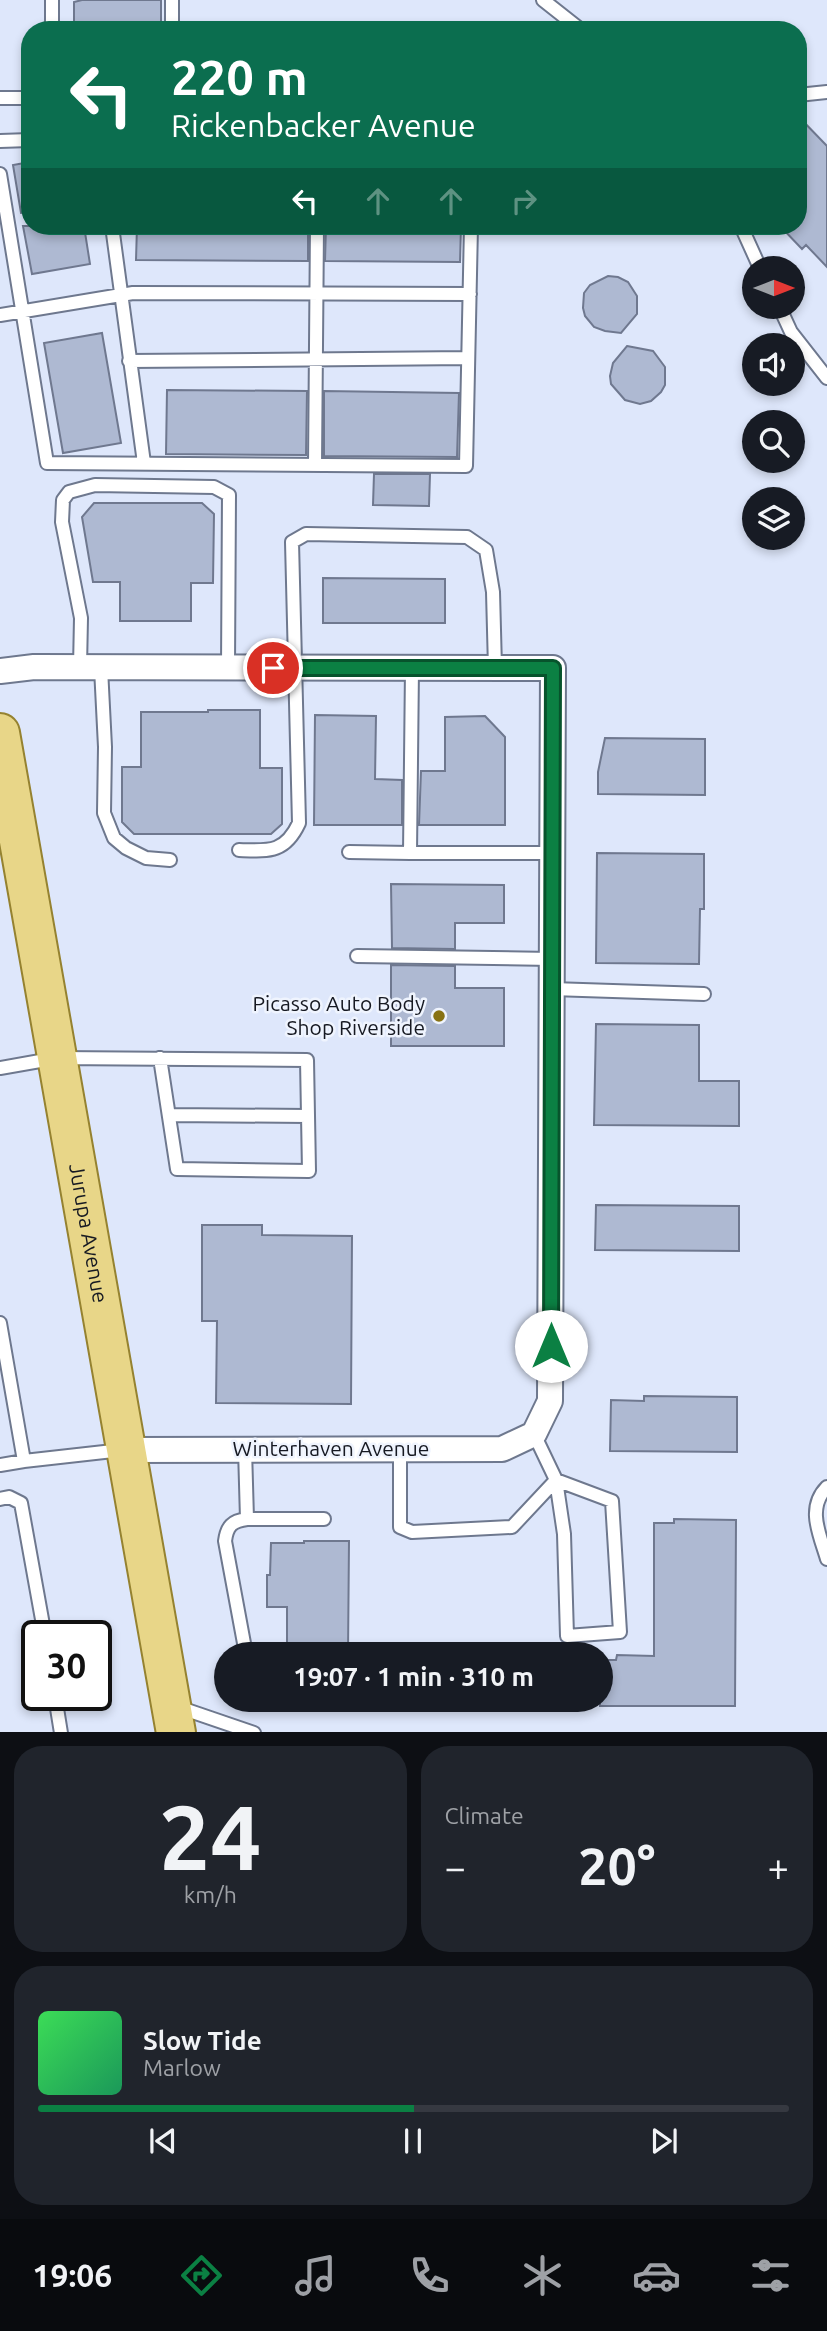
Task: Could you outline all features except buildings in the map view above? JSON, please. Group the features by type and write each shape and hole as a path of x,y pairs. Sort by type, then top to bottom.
{"main road":[{"name":"Jurupa Avenue","path":"0,733 174,1719"}],"street":[{"path":"0,671 34,667 553,668 550,1401 534,1434"},
{"name":"Winterhaven Avenue","path":"125,1450 502,1449 534,1434"}],"lane":[{"path":"52,0 52,21"},
{"path":"172,0 172,21"},
{"path":"543,0 570,21"},
{"path":"807,94 827,92"},
{"path":"0,97 21,98"},
{"path":"0,141 21,140"},
{"path":"0,174 47,463 466,466 471,235"},
{"path":"113,235 144,463"},
{"path":"315,465 317,235"},
{"path":"745,235 755,256"},
{"path":"0,315 133,293 470,293"},
{"path":"785,319 791,332 827,378"},
{"path":"130,361 468,358"},
{"path":"170,860 146,858 126,848 114,838 104,813 106,747 62,522 63,500 69,492 95,485 163,485 214,487 229,495 228,668"},
{"path":"239,850 271,851 289,839 299,823 292,542 306,534 467,537 477,543 486,550 493,592 495,668"},
{"path":"410,853 412,668"},
{"path":"349,852 552,853"},
{"path":"357,956 552,959"},
{"path":"552,989 704,994"},
{"path":"0,1068 57,1058 160,1058 307,1060 309,1171 177,1168 160,1058"},
{"path":"169,1115 308,1116"},
{"path":"0,1323 24,1461"},
{"path":"534,1434 556,1480 564,1534 567,1636 620,1632 612,1501 556,1480"},
{"path":"245,1449 247,1519"},
{"path":"400,1449 400,1527 412,1532 512,1527 556,1480"},
{"path":"0,1465 125,1450"},
{"path":"827,1487 816,1503 815,1519 827,1559"},
{"path":"0,1499 9,1497 22,1503 42,1620"},
{"path":"244,1642 225,1541 227,1528 235,1521 247,1519 324,1519"},
{"path":"58,1711 61,1732"},
{"path":"174,1719 254,1732"}],"place":[{"name":"Picasso Auto Body Shop Riverside","path":"439,1016"}],"route":[{"path":"273,668 553,668 551,1346"}]}
